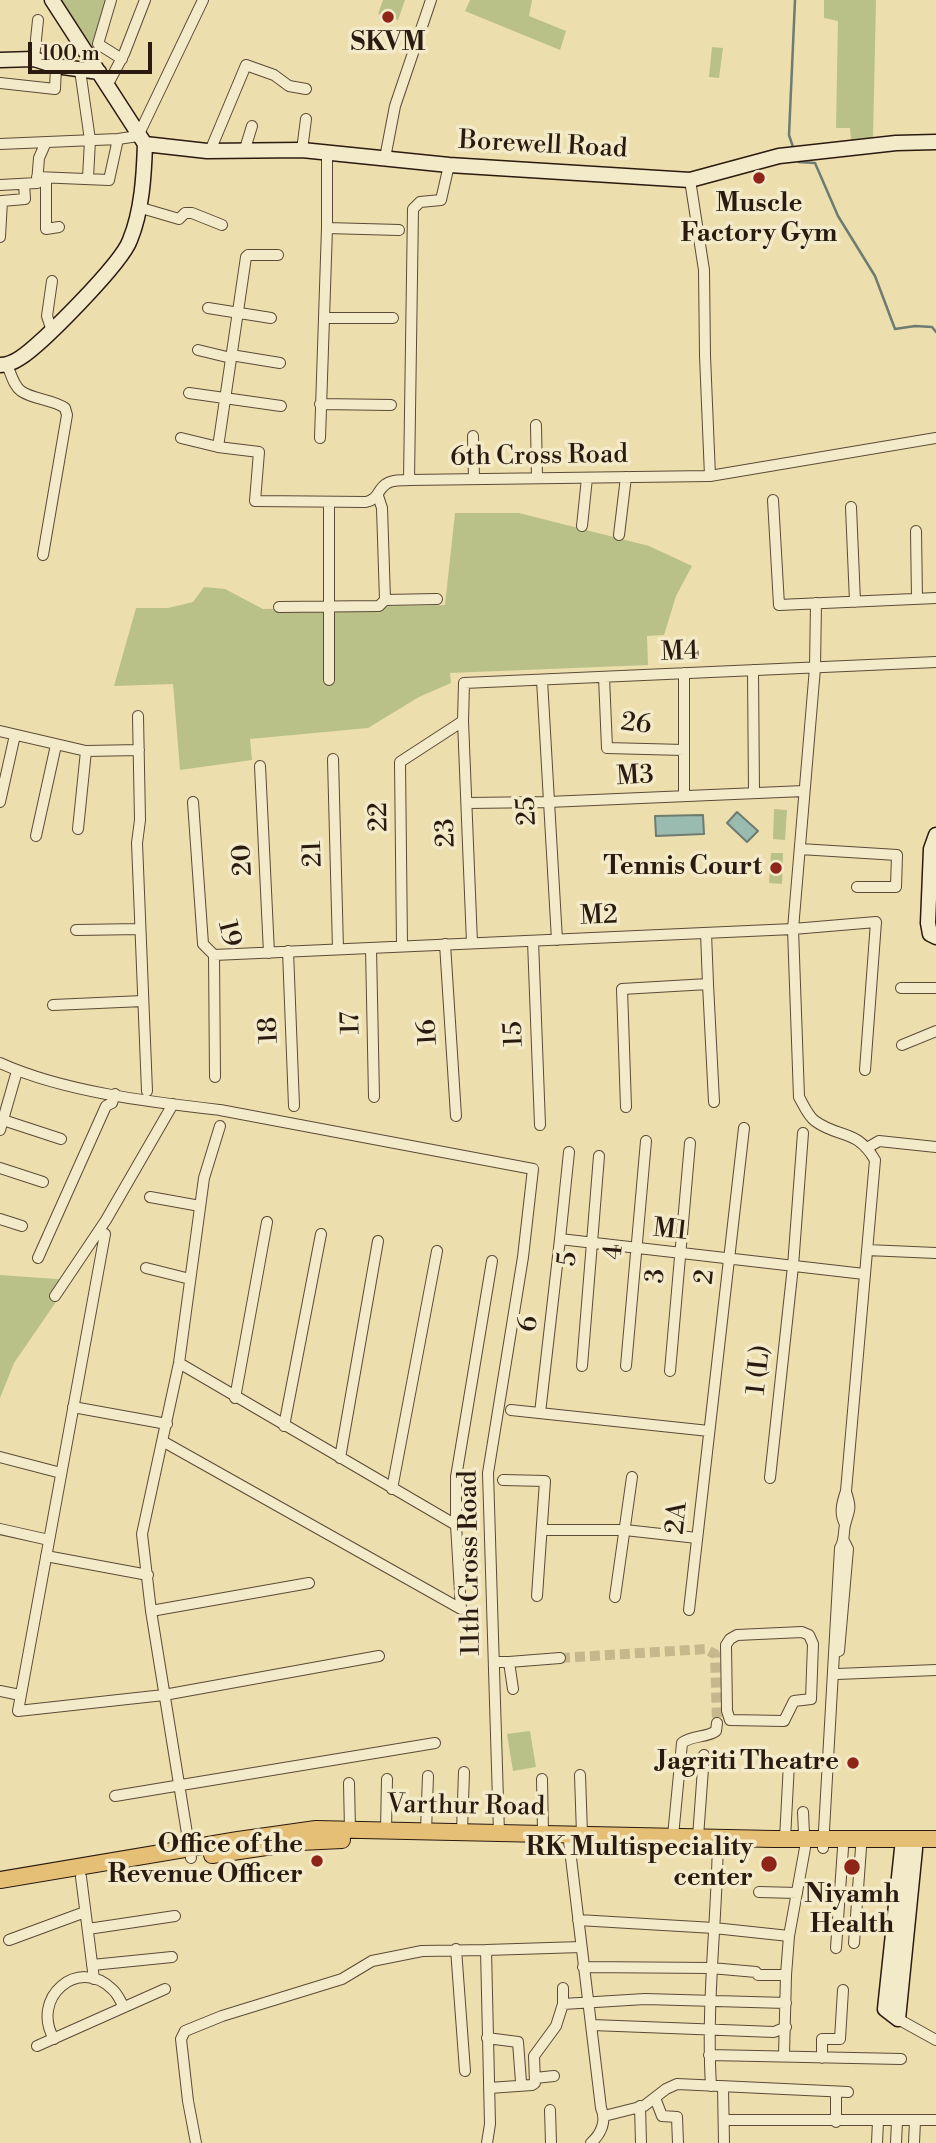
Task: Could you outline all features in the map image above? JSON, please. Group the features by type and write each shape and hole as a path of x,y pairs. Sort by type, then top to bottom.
{"main road":[{"name":"Varthur Road","path":"0,1890 80,1877 316,1829 543,1833 573,1837 718,1842 824,1843 936,1839"},
{"name":"Varthur Road","path":"0,1881 191,1853 326,1840 673,1836 698,1837 718,1842"},
{"name":"Varthur Road","path":"777,1842 805,1841 843,1847 936,1850"}],"street":[{"path":"52,0 142,140"},
{"path":"111,0 97,44 122,59"},
{"path":"108,84 122,59 145,0"},
{"path":"43,555 67,415 65,408 59,403 21,391 4,365 21,358 52,331 122,256 135,229 142,140 203,0"},
{"path":"385,158 395,106 431,0"},
{"path":"34,59 38,20"},
{"path":"0,60 34,59 56,66 99,72"},
{"path":"211,151 246,65 274,75 289,86 306,89"},
{"path":"0,83 55,89 56,66"},
{"path":"80,70 90,140 88,178"},
{"path":"302,150 306,119"},
{"path":"244,152 252,126"},
{"path":"0,185 37,183 42,178 109,180 118,139"},
{"path":"0,144 142,140"},
{"name":"Borewell Road","path":"142,140 211,151 302,150 449,165 690,180 788,155 896,143 936,142"},
{"path":"46,142 45,151 39,158 46,229 59,227"},
{"path":"320,438 327,153"},
{"path":"385,600 382,508 379,496 384,484 409,480 413,209 420,202 441,200 449,165"},
{"path":"690,180 704,270 710,476"},
{"path":"0,237 2,201 25,199 24,184"},
{"path":"138,207 179,219 185,212 192,213 222,225"},
{"path":"327,228 399,230"},
{"path":"218,447 246,257 278,256"},
{"path":"52,281 47,316 52,331"},
{"path":"208,308 271,318"},
{"path":"324,318 393,318"},
{"path":"198,350 280,363"},
{"path":"189,393 281,406"},
{"path":"320,404 391,405"},
{"path":"536,425 537,478"},
{"path":"473,436 474,479"},
{"path":"181,438 218,447 259,452 255,501 366,502 379,496"},
{"name":"6th Cross Road","path":"409,480 710,476 936,438"},
{"path":"619,535 626,477"},
{"path":"582,526 587,478"},
{"path":"773,499 779,605 936,598"},
{"path":"329,502 329,680"},
{"path":"852,508 855,602"},
{"path":"916,531 917,599"},
{"path":"279,607 379,606 385,600 437,599"},
{"path":"816,603 815,668 793,929 799,1097 812,1119 857,1139 875,1160 846,1491 841,1517 845,1524 844,1541 848,1549 834,1670 824,1843"},
{"name":"M4","path":"463,722 464,683 936,662"},
{"path":"753,670 754,793"},
{"path":"684,673 684,795"},
{"name":"26","path":"604,677 607,748 684,750"},
{"name":"25","path":"542,680 557,940"},
{"path":"138,716 141,820 136,843 146,1091"},
{"name":"23","path":"463,722 472,943"},
{"name":"22","path":"402,946 400,762 463,722"},
{"path":"0,731 86,751 139,750"},
{"path":"0,802 15,735"},
{"path":"36,836 56,745"},
{"path":"78,829 86,751"},
{"name":"21","path":"332,759 338,949"},
{"name":"20","path":"260,766 269,953"},
{"name":"M3","path":"467,803 804,791"},
{"name":"19","path":"193,802 203,944 214,955 215,1077"},
{"path":"936,835 931,849 928,923 930,934 936,937"},
{"path":"800,849 897,855 896,887 857,887"},
{"name":"M2","path":"214,955 793,929 876,922 864,1069"},
{"path":"76,930 140,929"},
{"path":"706,933 714,1102"},
{"name":"15","path":"533,941 540,1125"},
{"name":"16","path":"445,944 456,1116"},
{"name":"17","path":"371,948 374,1097"},
{"name":"18","path":"288,951 295,1106"},
{"path":"626,1107 622,989 708,984"},
{"path":"901,988 936,988"},
{"path":"53,1005 143,1001"},
{"path":"902,1045 936,1031"},
{"path":"0,1063 17,1071 103,1092 173,1104 106,1220 55,1296"},
{"path":"17,1071 2,1125 61,1139"},
{"path":"103,1092 102,1102 106,1106"},
{"path":"38,1258 106,1106 112,1104 115,1094"},
{"name":"11th Cross Road","path":"173,1104 220,1110 533,1169 523,1256 488,1473 499,1833"},
{"path":"191,1853 151,1611 142,1534 179,1363 204,1178 220,1126"},
{"name":"2","path":"709,1432 744,1128"},
{"name":"1 (L)","path":"770,1478 793,1266 803,1133"},
{"name":"4","path":"626,1366 646,1141"},
{"path":"867,1148 879,1141 936,1147"},
{"name":"3","path":"670,1371 690,1143"},
{"path":"560,1239 569,1152"},
{"name":"5","path":"582,1366 599,1156"},
{"path":"0,1168 43,1182"},
{"path":"150,1197 200,1206"},
{"path":"0,1219 22,1226"},
{"path":"235,1398 267,1222"},
{"path":"105,1234 18,1711 164,1695 379,1656"},
{"path":"284,1426 321,1234"},
{"name":"M1","path":"560,1239 864,1274"},
{"name":"6","path":"540,1413 560,1239"},
{"path":"340,1458 378,1241"},
{"path":"867,1250 936,1253"},
{"path":"392,1489 437,1251"},
{"path":"163,1442 461,1609 456,1477 492,1261"},
{"path":"146,1268 190,1279"},
{"path":"179,1363 456,1525"},
{"path":"73,1407 167,1424"},
{"path":"511,1410 709,1432"},
{"name":"2A","path":"689,1610 709,1432"},
{"path":"0,1457 61,1473"},
{"path":"615,1597 632,1477"},
{"path":"503,1480 545,1481 537,1596"},
{"path":"0,1529 49,1539"},
{"path":"542,1530 625,1530 697,1538"},
{"path":"46,1556 148,1575"},
{"path":"151,1611 309,1583"},
{"path":"802,1632 809,1635 813,1644 812,1668 811,1699 794,1700 784,1721 730,1720 727,1711 726,1645 730,1639 737,1635 802,1632"},
{"path":"494,1662 560,1658"},
{"path":"509,1662 513,1689"},
{"path":"812,1668 936,1670"},
{"path":"0,1691 20,1695"},
{"path":"673,1836 682,1743 709,1736 716,1731 717,1723"},
{"path":"115,1796 435,1743"},
{"path":"698,1837 704,1755"},
{"path":"777,1842 789,1763"},
{"path":"462,1832 464,1772"},
{"path":"580,1775 573,1837 578,1920 603,2112 600,2133 592,2143"},
{"path":"426,1831 428,1776"},
{"path":"542,1779 543,1833"},
{"path":"386,1830 387,1780"},
{"path":"349,1783 350,1830"},
{"path":"785,2055 786,1975 789,1936 805,1841 803,1812"},
{"path":"711,2086 709,2028 718,1893 718,1842"},
{"path":"836,1948 843,1847"},
{"path":"854,1942 861,1848"},
{"path":"908,1849 898,2019 936,2040"},
{"path":"80,1877 94,1979"},
{"path":"759,1892 797,1893"},
{"path":"9,1940 85,1912"},
{"path":"88,1929 175,1916"},
{"path":"578,1920 714,1928 789,1936"},
{"path":"196,2143 180,2039 185,2031 222,2016 342,1979 372,1961 422,1951 582,1947"},
{"path":"456,1950 464,2071"},
{"path":"486,1950 490,2124 487,2143"},
{"path":"92,1965 172,1957"},
{"path":"583,1967 711,1968 756,1972 758,1975 786,1975"},
{"path":"54,2039 47,2022 47,2011 60,1986 70,1980 89,1978 103,1982 113,1989 124,2007"},
{"path":"489,2088 532,2085 536,2078 534,2054 556,2026 563,2004 563,1988"},
{"path":"37,2046 165,1989"},
{"path":"822,2058 822,2039 840,2039 843,1990"},
{"path":"563,2004 645,1998 786,2003"},
{"path":"592,2025 774,2032 786,2027"},
{"path":"487,2038 518,2042 520,2082"},
{"path":"709,2055 901,2059"},
{"path":"536,2078 554,2076"},
{"path":"603,2112 640,2106 677,2084 842,2092 836,2122"},
{"path":"723,2087 724,2143"},
{"path":"655,2098 662,2116 677,2116 678,2143"},
{"path":"640,2106 641,2143"},
{"path":"550,2110 551,2143"},
{"path":"724,2120 936,2120"},
{"path":"877,2143 878,2121"},
{"path":"896,2143 897,2121"},
{"path":"915,2121 915,2143"}],"green space":[{"path":"61,0 106,0 92,46"},
{"name":"SKVM","path":"383,0 405,0 398,20 378,14"},
{"path":"470,0 532,0 529,16 566,31 560,50 465,11"},
{"path":"824,0 876,0 873,138 851,140 850,128 836,128 838,21 824,18"},
{"path":"712,47 723,48 719,78 709,77"},
{"path":"455,513 519,513 649,546 692,566 676,596 664,635 647,636 648,665 450,673 451,683 419,697 368,728 250,739 252,760 180,770 173,684 114,686 136,608 168,608 193,602 204,587 225,589 263,609 445,605"},
{"name":"Tennis Court","path":"774,809 787,810 785,840 773,839"},
{"name":"Tennis Court","path":"771,853 783,853 782,884 769,883"},
{"path":"0,1275 71,1280 14,1363 0,1398"},
{"path":"530,1731 536,1767 513,1771 507,1734"}],"water":[{"path":"737,812 758,831 747,842 727,823"},
{"path":"703,815 704,834 656,836 655,816"}],"waterway":[{"path":"794,150 789,135 795,0"},
{"path":"798,159 799,162 815,163 838,216 875,276 895,329 932,327 936,332"}],"tunnel":[{"path":"560,1658 705,1649 715,1654 717,1723"}],"place":[{"name":"SKVM","path":"388,17"},
{"name":"Muscle Factory Gym","path":"759,178"},
{"name":"Tennis Court","path":"776,868"},
{"name":"Jagriti Theatre","path":"853,1763"},
{"name":"Office of the Revenue Officer","path":"317,1861"},
{"name":"RK Multispeciality center","path":"769,1864"},
{"name":"Niyamh Health","path":"852,1867"}]}
